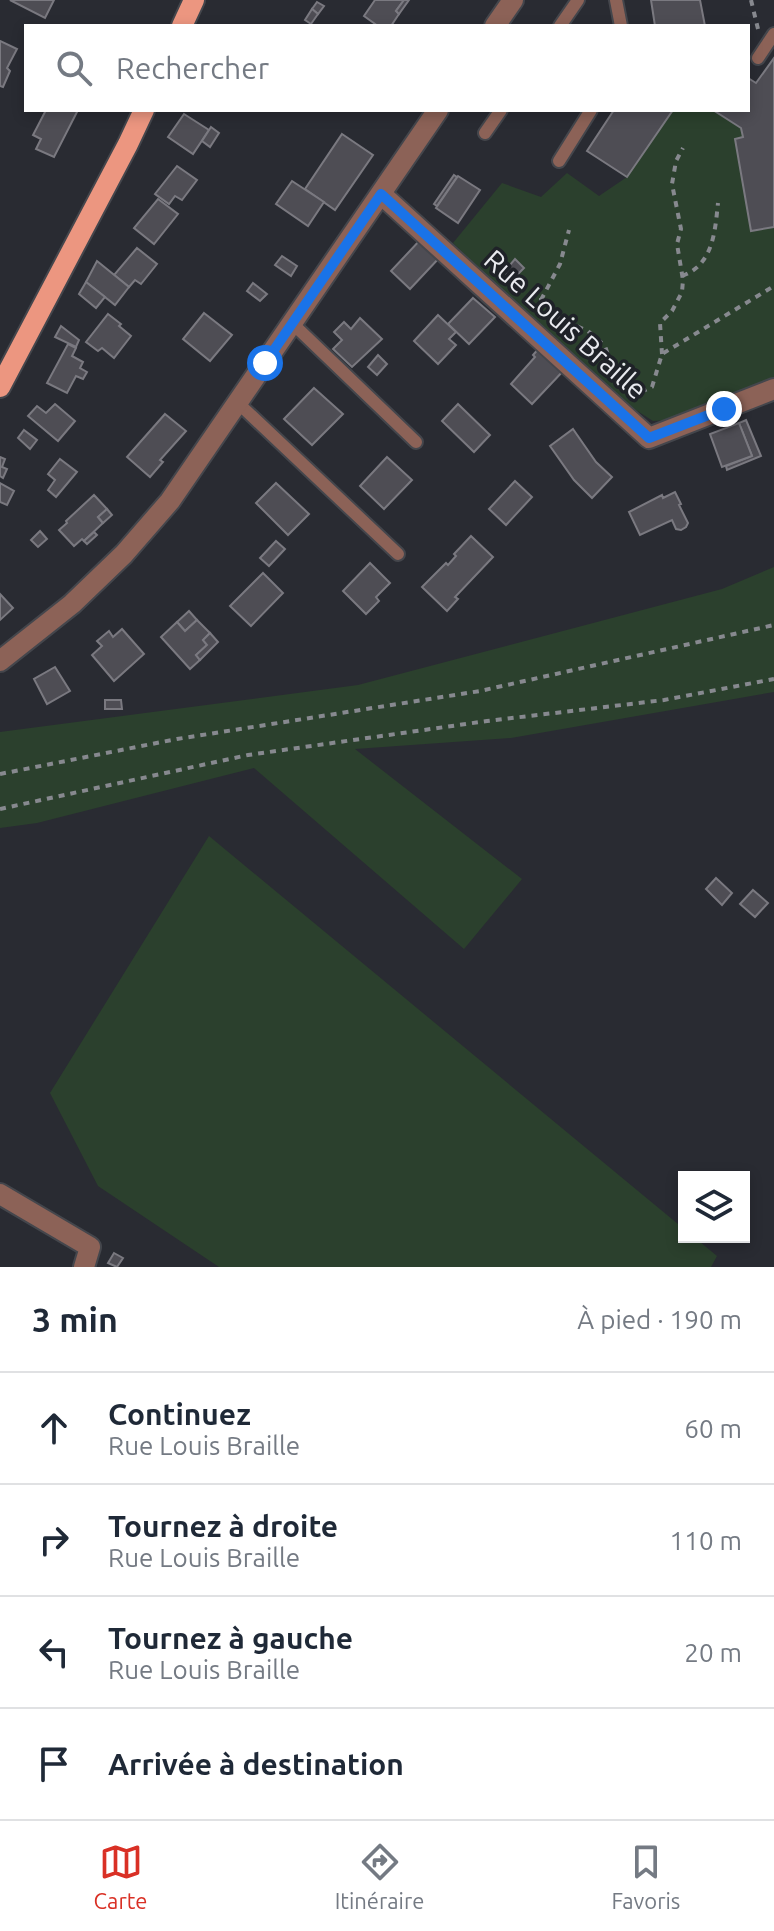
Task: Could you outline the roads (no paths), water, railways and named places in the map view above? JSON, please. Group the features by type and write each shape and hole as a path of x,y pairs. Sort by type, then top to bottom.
{"main road":[{"path":"183,24 194,0"},
{"path":"0,387 143,112"}],"street":[{"path":"496,24 513,0"},
{"path":"0,661 72,604 124,554 170,501 437,112"},
{"name":"Rue Louis Braille","path":"381,194 649,438 774,389"},
{"path":"0,1194 90,1247 84,1267"}],"lane":[{"path":"561,24 578,0"},
{"path":"616,0 621,24"},
{"path":"758,58 774,34"},
{"path":"485,133 500,112"},
{"path":"559,161 590,112"},
{"path":"292,323 416,442"},
{"path":"238,403 398,554"}]}
